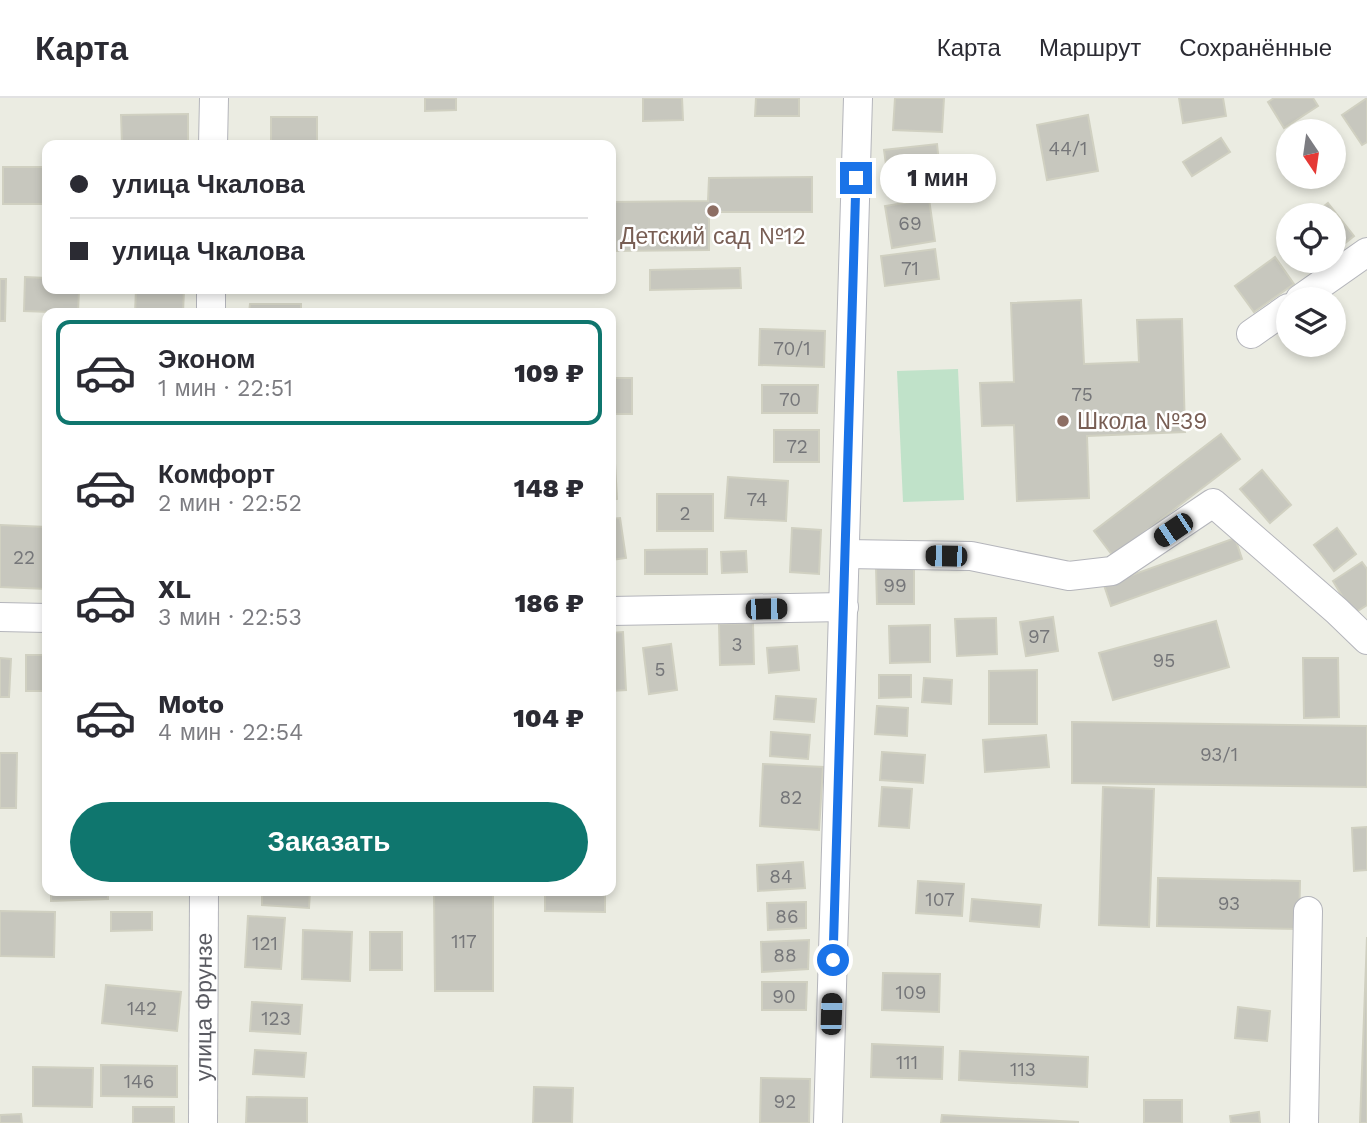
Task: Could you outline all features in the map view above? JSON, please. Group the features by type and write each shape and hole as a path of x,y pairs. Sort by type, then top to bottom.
{"street":[{"path":"213,140 214,98"},
{"path":"828,1123 858,98"},
{"path":"1317,287 1367,251"},
{"path":"1251,334 1276,316"},
{"path":"846,554 971,556 1069,576 1112,570 1213,503 1367,640"},
{"path":"616,611 844,607"},
{"path":"0,617 42,618"},
{"name":"улица Фрунзе","path":"203,1123 204,896"},
{"path":"1304,1123 1308,911"}],"green space":[{"path":"958,369 964,500 903,502 897,371"}],"building":[{"path":"425,98 456,98 456,110 425,111"},
{"path":"643,98 682,98 683,120 643,121"},
{"path":"756,98 799,98 799,116 755,116"},
{"path":"895,98 944,98 942,132 893,130"},
{"path":"1179,98 1223,98 1226,116 1183,123"},
{"path":"1274,98 1313,98 1318,106 1298,119 1278,119 1268,102"},
{"path":"1367,98 1367,142 1362,145 1342,115"},
{"path":"188,114 188,140 122,140 121,115"},
{"path":"1088,115 1098,171 1047,180 1037,125"},
{"path":"271,117 317,117 317,140 271,140"},
{"path":"1221,138 1230,152 1192,176 1183,162"},
{"path":"937,144 941,181 889,187 884,150"},
{"path":"3,167 42,167 42,204 3,204"},
{"path":"812,177 812,212 709,212 709,250 616,251 616,202 708,201 709,178"},
{"path":"929,199 935,241 892,248 885,206"},
{"path":"1346,226 1354,236 1346,242"},
{"path":"935,249 939,279 885,286 881,256"},
{"path":"1275,257 1276,273 1286,273 1294,284 1290,287 1276,287 1276,297 1254,312 1235,286"},
{"path":"740,268 741,288 650,290 650,270"},
{"path":"25,277 42,278 42,294 79,294 78,308 24,311"},
{"path":"0,279 6,279 5,321 0,321"},
{"path":"136,294 184,294 183,308 135,308"},
{"path":"1081,300 1084,364 1139,362 1137,320 1182,319 1185,432 1087,436 1089,498 1017,501 1014,425 982,426 980,383 1014,382 1011,303"},
{"path":"250,304 301,304 301,308 250,308"},
{"path":"760,329 825,331 824,367 759,365"},
{"path":"616,378 632,378 632,414 616,414"},
{"path":"762,385 818,385 817,413 762,413"},
{"path":"774,430 819,430 819,462 774,462"},
{"path":"1221,434 1240,459 1113,556 1094,531"},
{"path":"1262,470 1291,505 1270,523 1240,489"},
{"path":"728,477 788,481 786,521 725,518"},
{"path":"657,494 713,494 713,531 657,531"},
{"path":"616,518 620,518 626,558 616,559"},
{"path":"0,525 42,527 42,589 0,587"},
{"path":"792,528 821,530 819,574 790,572"},
{"path":"1337,528 1356,554 1334,571 1314,545"},
{"path":"1235,538 1242,559 1111,606 1104,585"},
{"path":"707,549 707,574 645,574 645,550"},
{"path":"746,551 747,572 722,573 721,552"},
{"path":"1362,562 1367,569 1367,605 1353,614 1333,581"},
{"path":"876,567 914,567 914,604 877,604"},
{"path":"1053,617 1058,651 1026,656 1020,622"},
{"path":"996,618 997,654 957,656 955,619"},
{"path":"1216,621 1229,667 1113,700 1099,653"},
{"path":"753,623 754,664 720,665 719,624"},
{"path":"930,625 930,662 890,663 889,626"},
{"path":"623,632 626,690 616,691 616,633"},
{"path":"671,644 677,690 649,694 643,648"},
{"path":"797,646 799,670 769,673 767,648"},
{"path":"26,655 42,655 42,691 26,691"},
{"path":"0,658 11,659 9,697 0,697"},
{"path":"1303,658 1338,658 1339,717 1304,718"},
{"path":"1037,670 1037,724 989,724 989,671"},
{"path":"879,675 911,675 911,697 879,698"},
{"path":"924,678 952,680 951,704 922,702"},
{"path":"776,696 816,699 814,722 774,719"},
{"path":"877,706 908,708 907,736 875,734"},
{"path":"1072,722 1367,726 1367,787 1072,783"},
{"path":"771,732 810,735 808,759 770,756"},
{"path":"1046,735 1049,767 985,772 983,740"},
{"path":"882,752 925,755 923,783 880,780"},
{"path":"0,753 17,753 16,808 0,808"},
{"path":"763,764 823,767 819,830 760,826"},
{"path":"882,787 912,789 909,828 879,826"},
{"path":"1103,787 1154,789 1149,927 1099,925"},
{"path":"1367,827 1367,870 1354,871 1352,828"},
{"path":"803,862 805,888 758,891 757,865"},
{"path":"1158,878 1300,881 1299,929 1157,926"},
{"path":"918,881 964,884 962,916 916,913"},
{"path":"51,896 108,896 108,899 51,901"},
{"path":"262,896 310,896 309,908 262,905"},
{"path":"434,896 493,896 493,991 435,991"},
{"path":"545,896 605,896 605,912 545,911"},
{"path":"972,899 1041,905 1039,927 970,921"},
{"path":"806,902 806,928 768,930 767,903"},
{"path":"0,911 55,912 54,957 0,956"},
{"path":"111,912 152,912 152,930 111,931"},
{"path":"248,916 285,918 281,969 245,967"},
{"path":"303,930 352,932 350,981 302,979"},
{"path":"370,932 402,932 402,970 370,970"},
{"path":"1367,937 1367,1123 1360,1123"},
{"path":"809,940 808,969 762,972 761,942"},
{"path":"883,973 940,974 939,1012 882,1010"},
{"path":"762,982 807,982 806,1010 762,1010"},
{"path":"106,985 181,992 177,1031 102,1023"},
{"path":"252,1002 302,1005 300,1034 250,1031"},
{"path":"1238,1007 1270,1011 1267,1041 1235,1038"},
{"path":"872,1044 943,1047 942,1079 871,1077"},
{"path":"255,1050 306,1053 304,1077 253,1074"},
{"path":"960,1051 1088,1057 1087,1087 959,1080"},
{"path":"101,1065 177,1066 177,1097 101,1096"},
{"path":"33,1067 93,1068 92,1107 33,1106"},
{"path":"761,1078 810,1079 809,1123 760,1123"},
{"path":"534,1087 573,1088 572,1123 533,1123"},
{"path":"247,1097 307,1098 307,1123 246,1123"},
{"path":"1144,1100 1182,1100 1182,1123 1144,1123"},
{"path":"133,1107 174,1107 174,1123 133,1123"},
{"path":"1259,1112 1260,1123 1231,1123 1230,1116"},
{"path":"21,1114 22,1123 0,1123 0,1115"},
{"path":"942,1115 1078,1122 1078,1123 941,1123"}],"place":[{"name":"Детский сад №12","path":"713,211"},
{"name":"Школа №39","path":"1063,421"}],"route":[{"path":"833,960 856,178"}]}
